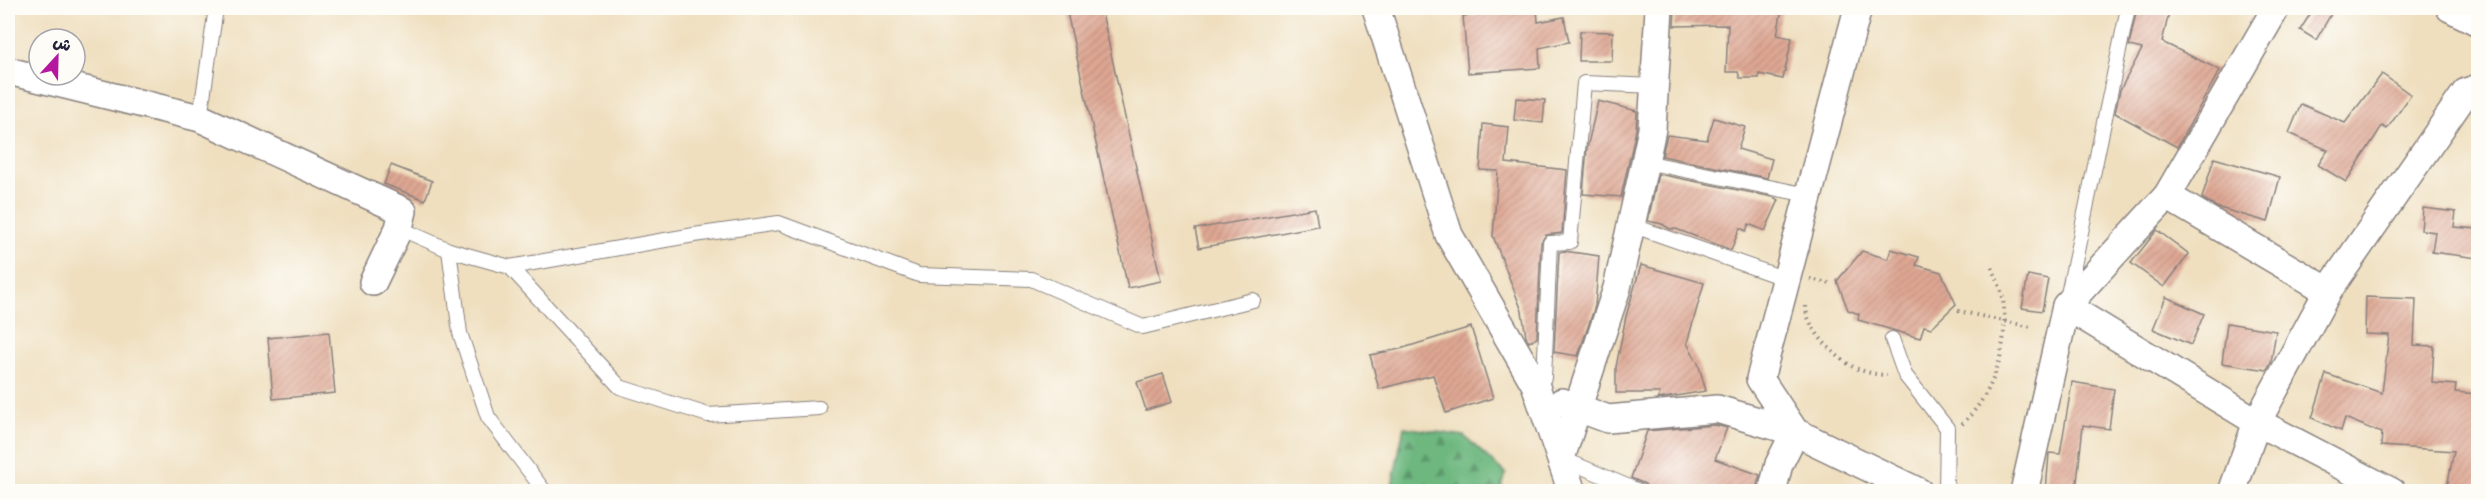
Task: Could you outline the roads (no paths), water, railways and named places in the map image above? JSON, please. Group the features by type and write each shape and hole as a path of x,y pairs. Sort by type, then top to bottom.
{"street":[{"path":"1376,8 1449,235 1537,389 1572,492"},
{"path":"1560,458 1617,288 1645,162 1652,129 1659,8"},
{"path":"1795,432 1760,379 1797,285 1808,195 1858,8"},
{"path":"2024,492 2066,306 2167,196 2276,8"},
{"path":"2450,8 2478,22"},
{"path":"8,71 200,118 403,211 399,228 373,282"},
{"path":"2232,492 2257,422 2328,291 2466,92 2478,88"},
{"path":"2167,196 2328,291"},
{"path":"2066,306 2257,422 2376,488"},
{"path":"1537,389 1608,419 1718,409 1795,432 1919,492"},
{"path":"1772,492 1779,464 1795,432"}],"lane":[{"path":"200,118 216,8"},
{"path":"2066,306 2128,8"},
{"path":"1537,389 1544,378 1550,243 1570,242 1584,83 1655,86"},
{"path":"1645,162 1808,195"},
{"path":"399,228 449,250 510,267 694,235 779,223 919,275 1031,279 1143,327 1252,300"},
{"path":"1631,225 1797,285"},
{"path":"449,250 460,333 488,417 545,492"},
{"path":"510,267 620,387 708,415 819,408"},
{"path":"1892,339 1905,375 1947,428 1946,492"},
{"path":"1560,458 1641,492"}]}
